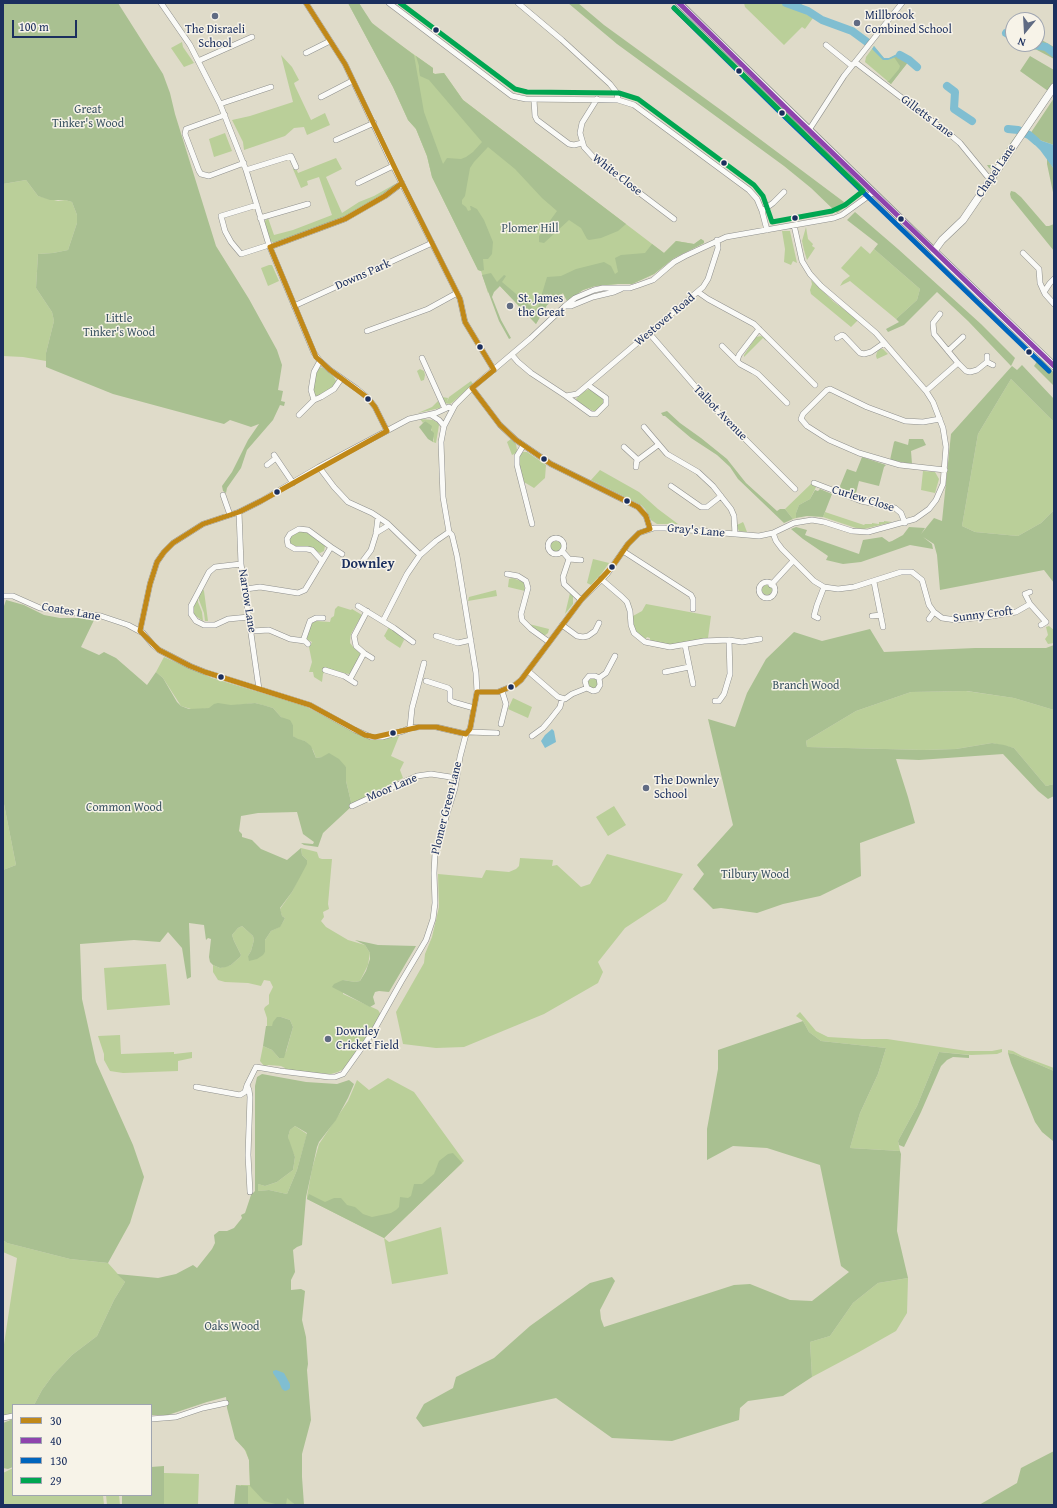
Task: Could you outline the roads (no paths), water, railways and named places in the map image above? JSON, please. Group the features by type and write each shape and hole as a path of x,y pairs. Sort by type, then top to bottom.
{"highway":[{"name":"Chapel Lane","path":"934,251 942,240 963,220 1054,87"},
{"path":"934,251 1054,366"}],"main road":[{"path":"679,3 934,251"}],"street":[{"path":"160,3 183,35 225,115 244,163 270,246 314,353 320,362 368,398 375,407 387,431"},
{"path":"306,3 342,58 393,166 460,299 465,322 494,370"},
{"path":"390,3 506,92 519,98 534,100 618,100 634,105 749,190 757,199 767,230"},
{"path":"518,3 562,40 610,84 617,93 618,100"},
{"path":"809,130 834,89 902,3"},
{"path":"198,61 252,37"},
{"path":"306,53 330,41"},
{"name":"Gilletts Lane","path":"826,45 953,137 960,143 987,176 992,179"},
{"path":"321,97 352,81"},
{"path":"220,104 271,87"},
{"name":"White Close","path":"597,99 582,123 580,133 584,148 591,156 674,219"},
{"path":"534,100 535,116 537,120 569,144 574,145 582,143"},
{"path":"225,115 186,129 185,134 199,171 201,174 208,176 244,163"},
{"path":"336,140 374,123"},
{"path":"246,170 291,156 296,167"},
{"path":"358,183 393,166"},
{"path":"257,205 221,216 225,231 231,242 241,254 270,246 345,219 385,196 402,183"},
{"path":"762,211 784,192"},
{"path":"140,631 157,562 173,543 203,524 239,512 319,467 415,417 445,410 449,407 452,409 459,399 494,370 574,298 594,290 640,285 653,280 674,262 726,237 834,218 849,211 874,192"},
{"path":"260,218 308,204"},
{"name":"Gray's Lane","path":"477,692 489,693 502,691 515,685 521,680 581,600 612,567 636,535 650,529 670,528 759,536 773,533 794,523 812,520 824,522 852,531 863,532 904,523 921,515 933,504 941,490 945,470 945,440 940,419 933,402 926,391 861,319 821,286 810,274 802,261 794,225"},
{"name":"Westover Road","path":"566,396 578,394 706,284 718,248 717,240"},
{"name":"Downs Park","path":"294,306 432,243"},
{"path":"1023,253 1039,269 1040,283 1045,294 1054,304"},
{"path":"1044,292 1054,279"},
{"path":"698,292 717,305 748,321 759,329 815,385"},
{"path":"367,331 428,309 457,294"},
{"path":"940,314 930,327 937,339 966,371 970,372 977,370 987,359 993,365"},
{"path":"738,362 737,358 759,329"},
{"name":"Talbot Avenue","path":"649,333 713,407 795,489"},
{"path":"837,338 842,335 844,336 857,350 864,354 871,352 884,343"},
{"path":"948,351 963,337"},
{"path":"722,346 738,362 758,374 780,400 787,403"},
{"path":"512,354 518,362 591,414 596,414 606,404 606,398 588,385"},
{"path":"422,358 445,410"},
{"path":"314,400 311,390 316,367 320,362"},
{"path":"926,391 958,363"},
{"path":"299,415 314,400 334,389 341,378"},
{"path":"472,388 500,425 523,446 551,464 638,507 646,516 650,529"},
{"path":"940,419 923,422 905,421 879,412 830,389 827,390 803,414 801,419 807,426 829,440 859,454 900,465 945,470"},
{"name":"Plomer Green Lane","path":"247,1085 256,1066 297,1074 330,1077 341,1076 370,1038 428,934 435,911 435,853 457,778 460,756 468,733 477,692 471,640 454,541 449,532 444,505 441,442 444,426 452,409"},
{"path":"431,414 444,426"},
{"path":"644,427 658,445 672,458 688,466 705,478 721,496 734,516 735,534"},
{"path":"636,467 638,460 658,445"},
{"path":"523,446 517,456 517,465 532,524"},
{"path":"624,447 638,460"},
{"path":"267,464 275,457 293,483"},
{"path":"319,467 334,487 348,502 378,517 389,525 420,555"},
{"path":"671,486 681,490 697,505 705,508 721,496"},
{"name":"Curlew Close","path":"817,486 861,501 895,508 901,513 904,523"},
{"path":"223,495 230,515"},
{"name":"Narrow Lane","path":"239,512 241,564 246,589 259,689"},
{"path":"359,566 371,550 376,533 378,517"},
{"path":"376,533 389,525"},
{"path":"322,561 312,550 295,549 291,547 287,539 290,534 299,529 308,530 342,554"},
{"path":"383,621 407,574 420,555 449,532"},
{"path":"773,533 778,545 793,561 814,581 824,587 831,589 846,588 874,582 901,572 912,572 916,574 922,580 929,605 934,612 929,619"},
{"path":"246,589 260,587 293,593 302,592 331,547"},
{"path":"562,551 569,559 581,560"},
{"path":"623,552 691,595 693,598 693,608"},
{"path":"569,559 563,577 564,584 581,600"},
{"path":"772,585 793,561"},
{"path":"241,564 215,567 209,572 191,606 191,614 196,621 204,625 215,625 228,619 249,617"},
{"path":"507,574 518,576 526,581 528,588 521,614 522,620 531,629 549,642"},
{"path":"601,579 627,602 630,611 632,629 638,638 645,642 658,646 670,647 704,641 729,640 742,642 760,639"},
{"path":"874,582 883,627"},
{"path":"818,618 814,616 824,587"},
{"name":"Sunny Croft","path":"934,612 946,620 966,620 1011,613 1030,604 1025,594 1030,592"},
{"name":"Coates Lane","path":"3,596 13,596 40,608 101,616 128,625 140,631 160,650 190,666 310,705 371,737 382,737 410,728"},
{"path":"1030,604 1046,622 1041,625"},
{"path":"358,606 413,642"},
{"path":"367,611 354,636 356,646 372,658"},
{"path":"872,616 881,615"},
{"path":"302,641 310,621 316,618 323,618"},
{"path":"562,625 577,636 583,638 592,634 599,623"},
{"path":"252,631 269,630 290,639 302,641 308,644"},
{"path":"438,639 458,643 471,640"},
{"path":"719,701 724,694 733,672 729,640"},
{"path":"685,645 693,684"},
{"path":"350,679 364,653"},
{"path":"599,678 608,671 615,656"},
{"path":"424,663 412,708 410,728 436,727 468,733 497,733"},
{"path":"665,672 690,667"},
{"path":"325,670 344,676 355,684"},
{"path":"528,671 556,696 562,699 565,699 572,694 587,688"},
{"path":"587,688 586,681 589,676 599,678"},
{"path":"587,688 592,691 597,690 600,685 599,678"},
{"path":"426,681 448,688 450,700 453,702 474,708"},
{"path":"501,724 506,704 502,691"},
{"path":"532,736 550,721 560,707 562,699"},
{"name":"Moor Lane","path":"352,806 417,776 431,774 457,778"},
{"path":"196,1087 240,1095 245,1092 247,1085"},
{"path":"247,1085 250,1090 248,1154 250,1192"},
{"path":"152,1419 176,1417 203,1408 226,1403"}],"water":[{"path":"874,46 884,58 889,58 899,53 910,59 909,61 898,56 888,60 883,60 872,49"},
{"path":"1030,134 1042,141 1054,145 1054,169 1040,150 1027,137"},
{"path":"552,729 554,731 556,742 545,748 541,741"},
{"path":"276,1370 284,1373 290,1384 290,1388 288,1390 285,1391 282,1389 273,1373 273,1371"}],"waterway":[{"path":"786,3 808,11 822,20 852,31 867,42"},
{"path":"1045,47 1054,53"},
{"path":"900,55 917,67"},
{"path":"947,86 955,92 954,109 972,121"},
{"path":"1008,129 1018,130 1029,135 1036,141"}],"place":[{"name":"The Disraeli School","path":"215,16"},
{"name":"Millbrook Combined School","path":"857,23"},
{"name":"St. James the Great","path":"510,306"},
{"name":"The Downley School","path":"646,788"},
{"name":"Downley Cricket Field","path":"328,1039"}],"district":[{"name":"Downley","path":"368,564"}],"park label":[{"name":"Great Tinker's Wood","path":"88,117"},
{"name":"Plomer Hill","path":"530,229"},
{"name":"Little Tinker's Wood","path":"119,326"},
{"name":"Branch Wood","path":"806,686"},
{"name":"Common Wood","path":"124,808"},
{"name":"Tilbury Wood","path":"755,875"},
{"name":"Oaks Wood","path":"232,1327"}]}
